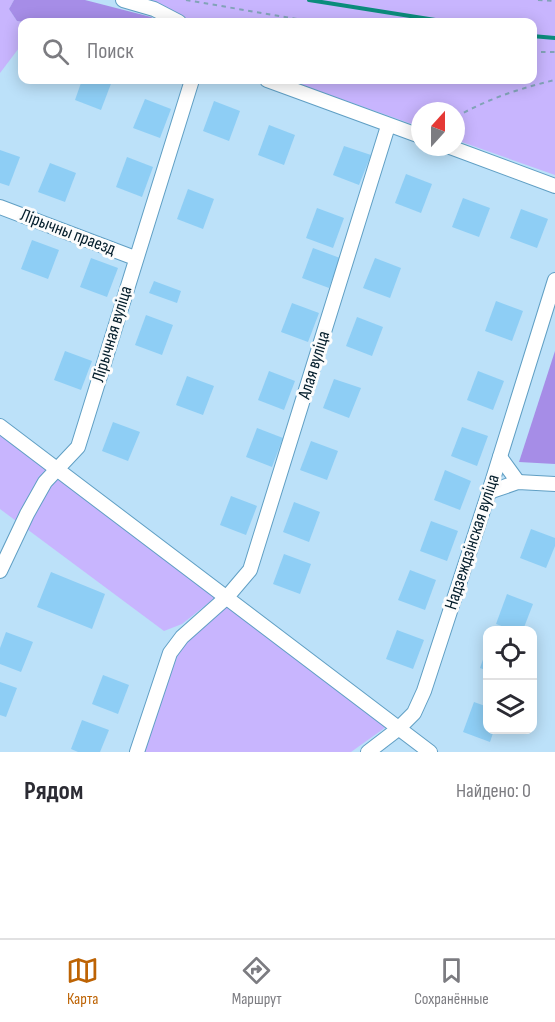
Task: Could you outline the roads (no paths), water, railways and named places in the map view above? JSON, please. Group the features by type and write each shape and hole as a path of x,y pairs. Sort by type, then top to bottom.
{"street":[{"path":"123,0 153,9 171,18"},
{"name":"Лірычная вуліца","path":"0,571 45,482 78,447 191,84"},
{"path":"278,84 411,133"},
{"name":"Алая вуліца","path":"137,752 170,653 182,638 227,597 250,570 388,126"},
{"path":"465,153 555,186"},
{"name":"Лірычны праезд","path":"0,207 135,258"},
{"name":"Надзеждзінская вуліца","path":"368,752 398,729 414,713 424,691 555,280"},
{"path":"0,426 430,752"},
{"path":"500,457 518,482"},
{"path":"489,492 518,482 555,484"}],"waterway":[{"path":"309,0 423,18"},
{"path":"537,36 555,38"}]}
